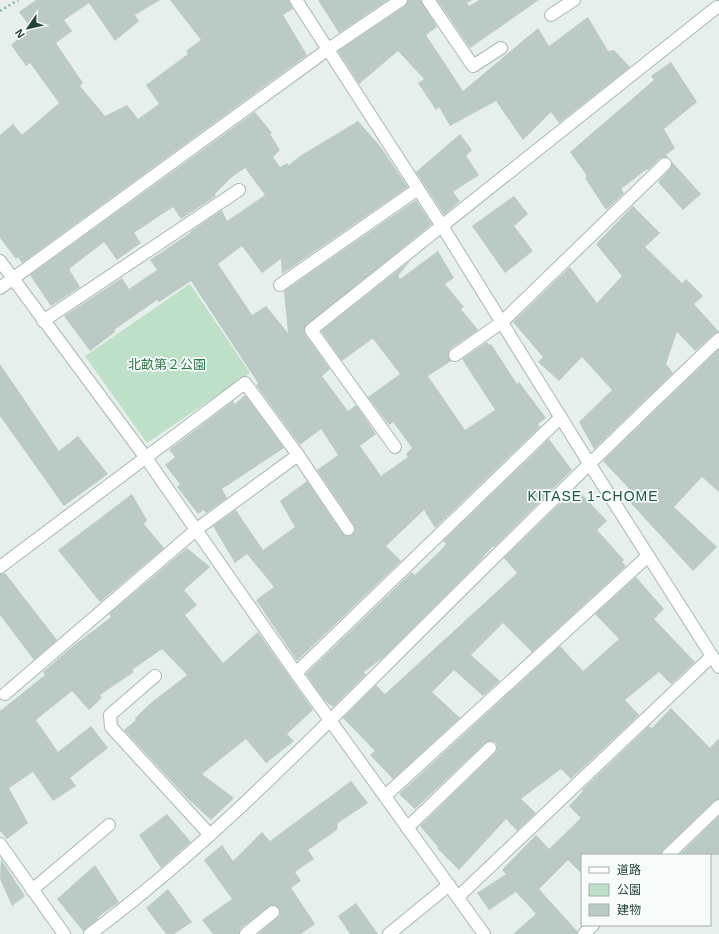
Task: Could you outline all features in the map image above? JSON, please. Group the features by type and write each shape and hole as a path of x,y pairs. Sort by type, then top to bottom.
{"street":[{"path":"296,0 327,50 418,188 589,463 719,667"},
{"path":"0,288 327,50 401,0"},
{"path":"428,0 473,66 500,48"},
{"path":"551,16 574,0"},
{"path":"395,447 311,330 716,6"},
{"path":"454,355 502,322 665,164"},
{"path":"280,285 418,188"},
{"path":"43,321 239,190"},
{"path":"0,261 146,458 197,529 296,673 484,934"},
{"path":"90,934 129,905 210,835 330,720 589,463 719,339"},
{"path":"0,566 245,383 298,455 348,528"},
{"path":"296,673 561,417"},
{"path":"5,694 197,529 298,455"},
{"path":"385,796 648,556"},
{"path":"458,897 712,656"},
{"path":"155,676 110,714 111,727 210,835"},
{"path":"408,828 490,748"},
{"path":"669,854 719,806"},
{"path":"32,890 108,825"},
{"path":"0,844 64,934"},
{"path":"390,934 449,885"},
{"path":"246,934 273,912"},
{"path":"584,934 592,926"}],"path":[{"path":"0,11 18,0"}],"green space":[{"name":"北畝第２公園","path":"190,284 250,373 147,443 85,356"}],"building":[{"path":"36,0 160,0 135,15 139,21 115,41 89,3 64,20 72,31 56,43 83,83 80,86 105,116 127,105 138,119 159,104 146,85 188,54 186,51 201,40 170,0 289,0 293,9 283,15 307,55 22,263 18,257 16,259 0,238 0,135 13,124 22,135 59,103 30,63 26,66 11,45 31,28 19,12"},
{"path":"318,0 388,0 339,33"},
{"path":"408,0 421,0 437,27 426,35 463,91 538,28 549,46 588,17 608,51 614,50 630,67 559,123 551,112 523,140 496,101 450,126 439,107 436,110 418,83 424,79 398,51 359,84 338,51 405,6"},
{"path":"437,0 472,0 467,3 469,6 479,0 539,0 470,48"},
{"path":"671,62 697,102 664,129 675,148 666,155 668,157 660,158 648,170 647,169 621,189 624,193 606,210 585,178 587,176 570,152 654,80 651,76"},
{"path":"255,112 272,133 270,134 280,150 273,157 280,167 287,163 289,165 300,156 358,121 380,146 408,187 282,274 281,259 262,273 242,246 218,264 252,315 266,306 288,333 284,291 416,200 432,224 304,328 305,334 330,369 322,376 348,411 356,405 376,434 360,446 381,476 408,457 406,454 412,448 393,422 389,425 368,397 400,374 374,340 372,339 342,361 321,331 411,260 398,276 400,279 438,251 454,278 445,284 464,307 461,309 478,330 450,349 448,355 451,361 428,376 465,430 495,410 462,359 487,342 489,345 491,344 517,384 519,382 546,418 538,424 540,427 435,528 424,510 386,546 401,561 297,661 256,600 274,587 247,554 235,563 213,526 236,510 263,550 295,527 280,501 307,481 342,533 348,536 352,535 355,529 354,525 317,470 338,455 321,429 300,445 256,385 258,383 191,281 159,302 157,300 114,330 115,332 90,351 64,316 122,278 129,289 157,270 150,260 190,232 222,210 227,221 265,195 245,168 232,177 215,194 216,196 181,219 173,207 134,233 141,243 117,260 104,242 69,269 80,287 51,306 30,275"},
{"path":"460,134 472,150 466,156 479,175 453,192 460,201 444,215 416,172"},
{"path":"672,162 701,194 683,210 658,182 670,169"},
{"path":"514,196 528,214 514,226 533,251 505,273 472,226"},
{"path":"633,206 660,233 645,247 682,283 686,279 703,296 694,304 719,332 714,334 695,351 677,332 666,364 673,373 594,449 579,422 612,390 582,357 559,381 538,362 543,357 513,322 570,267 597,303 622,276 596,244"},
{"path":"719,349 719,492 702,477 674,507 717,547 693,571 628,500 634,494 603,461"},
{"path":"0,364 59,451 78,436 108,474 64,506 0,416"},
{"path":"245,395 284,448 222,489 227,498 206,513 204,510 198,514 177,487 180,484 165,465 175,457 169,450 233,401 235,404"},
{"path":"549,439 572,470 494,547 493,546 385,656 364,672 366,674 333,707 324,700 306,674 412,572 415,575 442,549 446,544 443,541"},
{"path":"576,488 607,521 597,530 624,560 622,562 626,566 532,652 503,623 471,655 500,681 483,696 454,670 432,692 460,718 393,779 370,755 375,751 343,718 376,685 385,694 517,573 504,558"},
{"path":"132,494 147,520 144,524 164,548 100,602 58,550"},
{"path":"187,548 210,567 184,590 197,605 185,615 223,663 258,632 313,710 287,734 294,741 266,763 246,739 202,774 234,798 211,820 188,799 124,730 136,720 135,718 152,702 187,675 162,649 132,670 134,672 100,695 102,698 89,710 72,691 36,720 58,752 91,726 108,748 70,778 76,786 53,801 33,772 9,788 28,823 7,839 0,831 0,711 45,675 43,672 73,646 111,617 109,614"},
{"path":"5,573 57,640 34,660 0,615 0,574"},
{"path":"636,577 664,609 654,619 695,662 671,684 659,672 625,700 639,715 571,779 561,769 521,799 536,813 517,831 506,819 459,870 437,848 438,847 420,826 495,753 497,750 496,743 492,741 485,743 415,809 399,794 560,646 583,671 619,639 595,614"},
{"path":"671,708 710,748 719,738 719,799 714,801 663,850 661,854 581,854 581,873 568,860 539,889 577,931 577,934 513,934 536,914 516,892 489,910 477,893 506,874 502,870 536,835 549,849 581,818 569,806 583,791 582,790 649,726 652,728"},
{"path":"351,781 368,803 338,823 337,830 308,850 314,859 295,872 301,881 291,888 315,924 301,934 258,934 280,915 279,908 272,905 241,928 239,934 213,934 202,920 232,899 204,860 222,845 233,861 262,832 270,841"},
{"path":"167,814 191,842 161,868 139,835"},
{"path":"719,816 719,855 680,854"},
{"path":"1,859 25,896 12,906 0,879"},
{"path":"95,865 119,902 98,917 99,918 83,931 57,899"},
{"path":"168,889 192,922 174,934 166,934 146,908"},
{"path":"356,903 378,934 350,934 338,916"}],"district":[{"name":"KITASE 1-CHOME","path":"593,496"}]}
